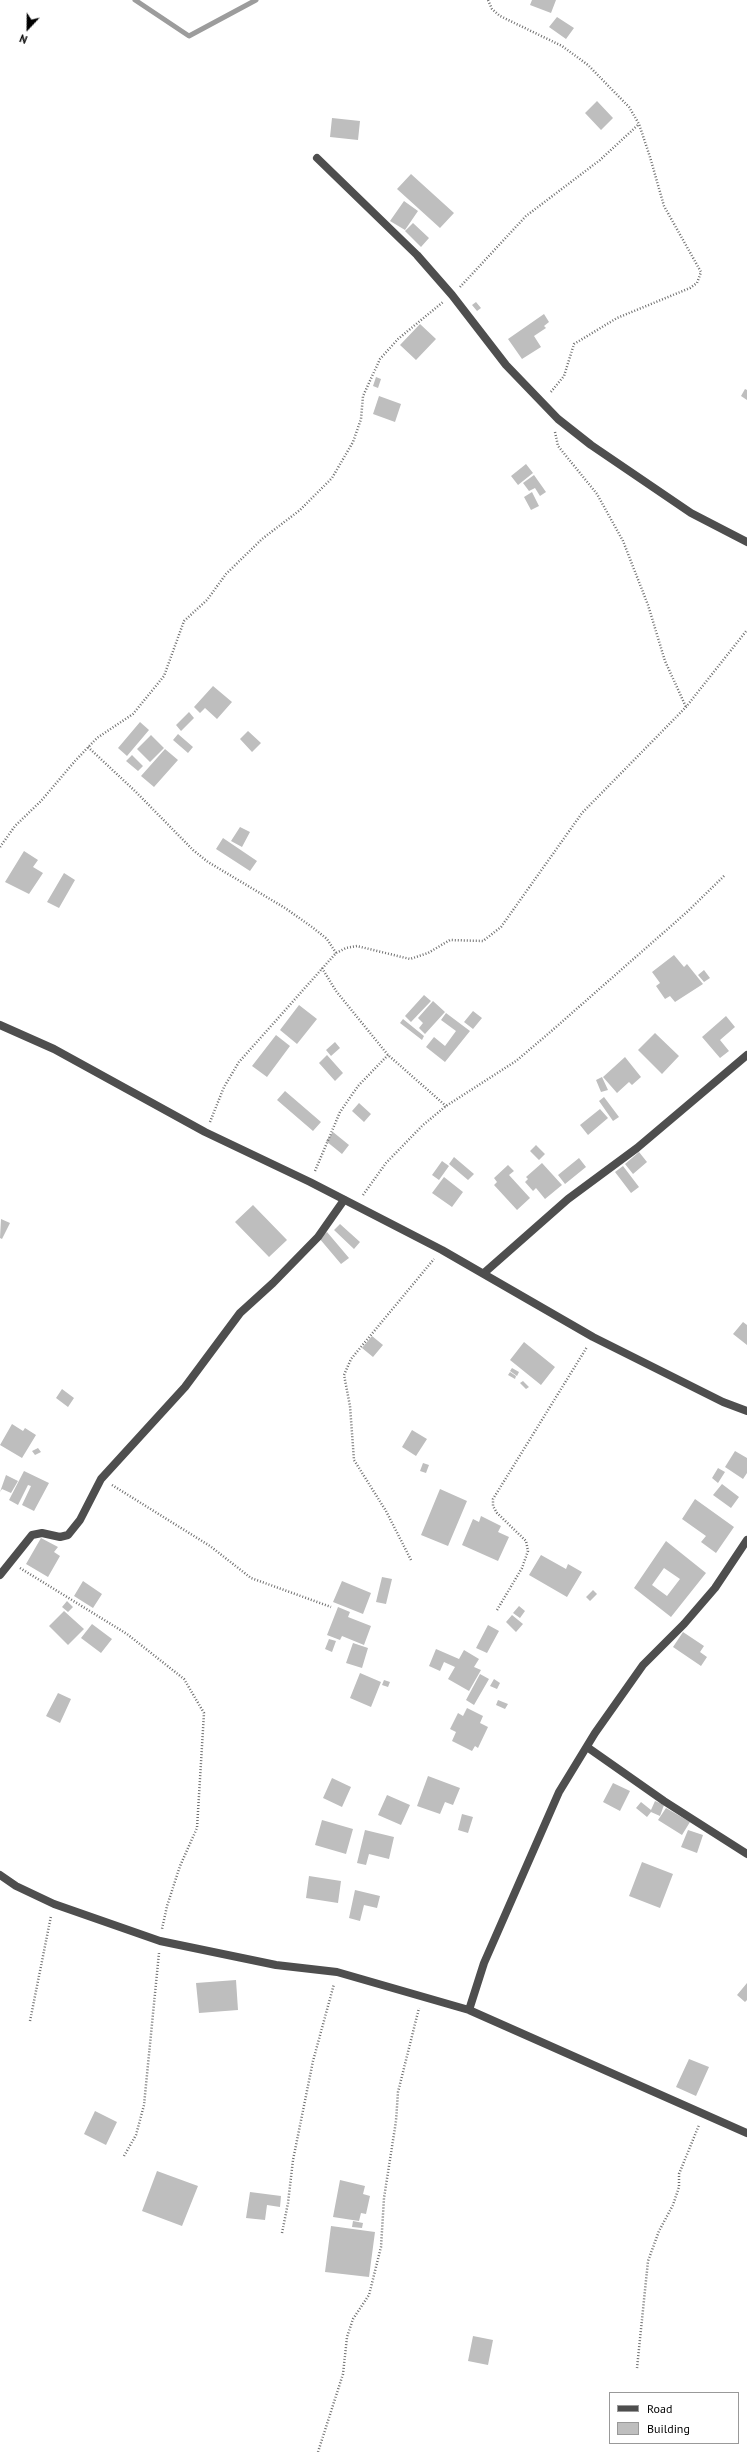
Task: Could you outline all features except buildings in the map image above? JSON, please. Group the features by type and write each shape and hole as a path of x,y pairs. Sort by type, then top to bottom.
{"street":[{"path":"317,158 417,255 452,295 506,365 539,402 558,420 591,445 691,513 747,542"},
{"path":"0,1025 54,1049 205,1132 310,1182 442,1250 593,1337 723,1402 747,1411"},
{"path":"484,1274 568,1199 637,1148 747,1055"},
{"path":"0,1575 32,1534 42,1533 60,1537 68,1535 80,1520 101,1479 185,1387 240,1313 273,1283 318,1237 344,1200"},
{"path":"469,2010 484,1963 559,1792 587,1747 644,1665 684,1624 715,1588 747,1540"},
{"path":"587,1747 664,1801 747,1854"},
{"path":"0,1875 16,1886 54,1904 160,1941 276,1965 337,1972 469,2010 747,2133"}],"path":[{"path":"488,0 492,9 500,16 562,46 588,65 629,107 639,124 664,206 698,266 700,278 690,288 617,318 574,344 564,376 557,386 539,402"},
{"path":"0,847 15,826 88,747 97,738 133,714 164,676 184,620 206,600 226,574 262,539 300,510 332,478 353,442 361,419 363,396 380,360 398,339 452,295 526,216 600,160 639,124"},
{"path":"558,420 555,441 597,494 623,541 648,605 665,661 686,707"},
{"path":"205,1132 224,1087 239,1062 336,953 346,948 357,946 410,959 428,953 450,940 476,942 491,936 511,916 582,813 686,707 747,630"},
{"path":"88,747 117,773 193,850 208,862 285,908 312,927 327,939 336,953"},
{"path":"356,1206 386,1163 423,1125 446,1106 516,1061 687,912 725,875"},
{"path":"322,968 336,991 388,1055 446,1106"},
{"path":"310,1182 340,1112 358,1086 388,1055"},
{"path":"411,1560 386,1511 354,1460 350,1406 344,1375 350,1359 442,1250"},
{"path":"497,1610 522,1568 528,1551 526,1540 497,1513 493,1506 493,1499 593,1337"},
{"path":"101,1479 210,1546 251,1578 331,1607"},
{"path":"10,1562 127,1634 184,1679 204,1713 196,1828 173,1886 160,1941 144,2105 136,2135 124,2156"},
{"path":"30,2021 54,1904"},
{"path":"282,2233 288,2203 293,2160 313,2061 337,1972"},
{"path":"318,2452 343,2374 347,2337 353,2319 369,2295 381,2247 384,2198 396,2121 398,2092 406,2054 423,1996"},
{"path":"637,2368 648,2261 659,2231 673,2205 678,2187 679,2174 704,2114"}],"waterway":[{"path":"135,0 189,36 256,0"}]}
